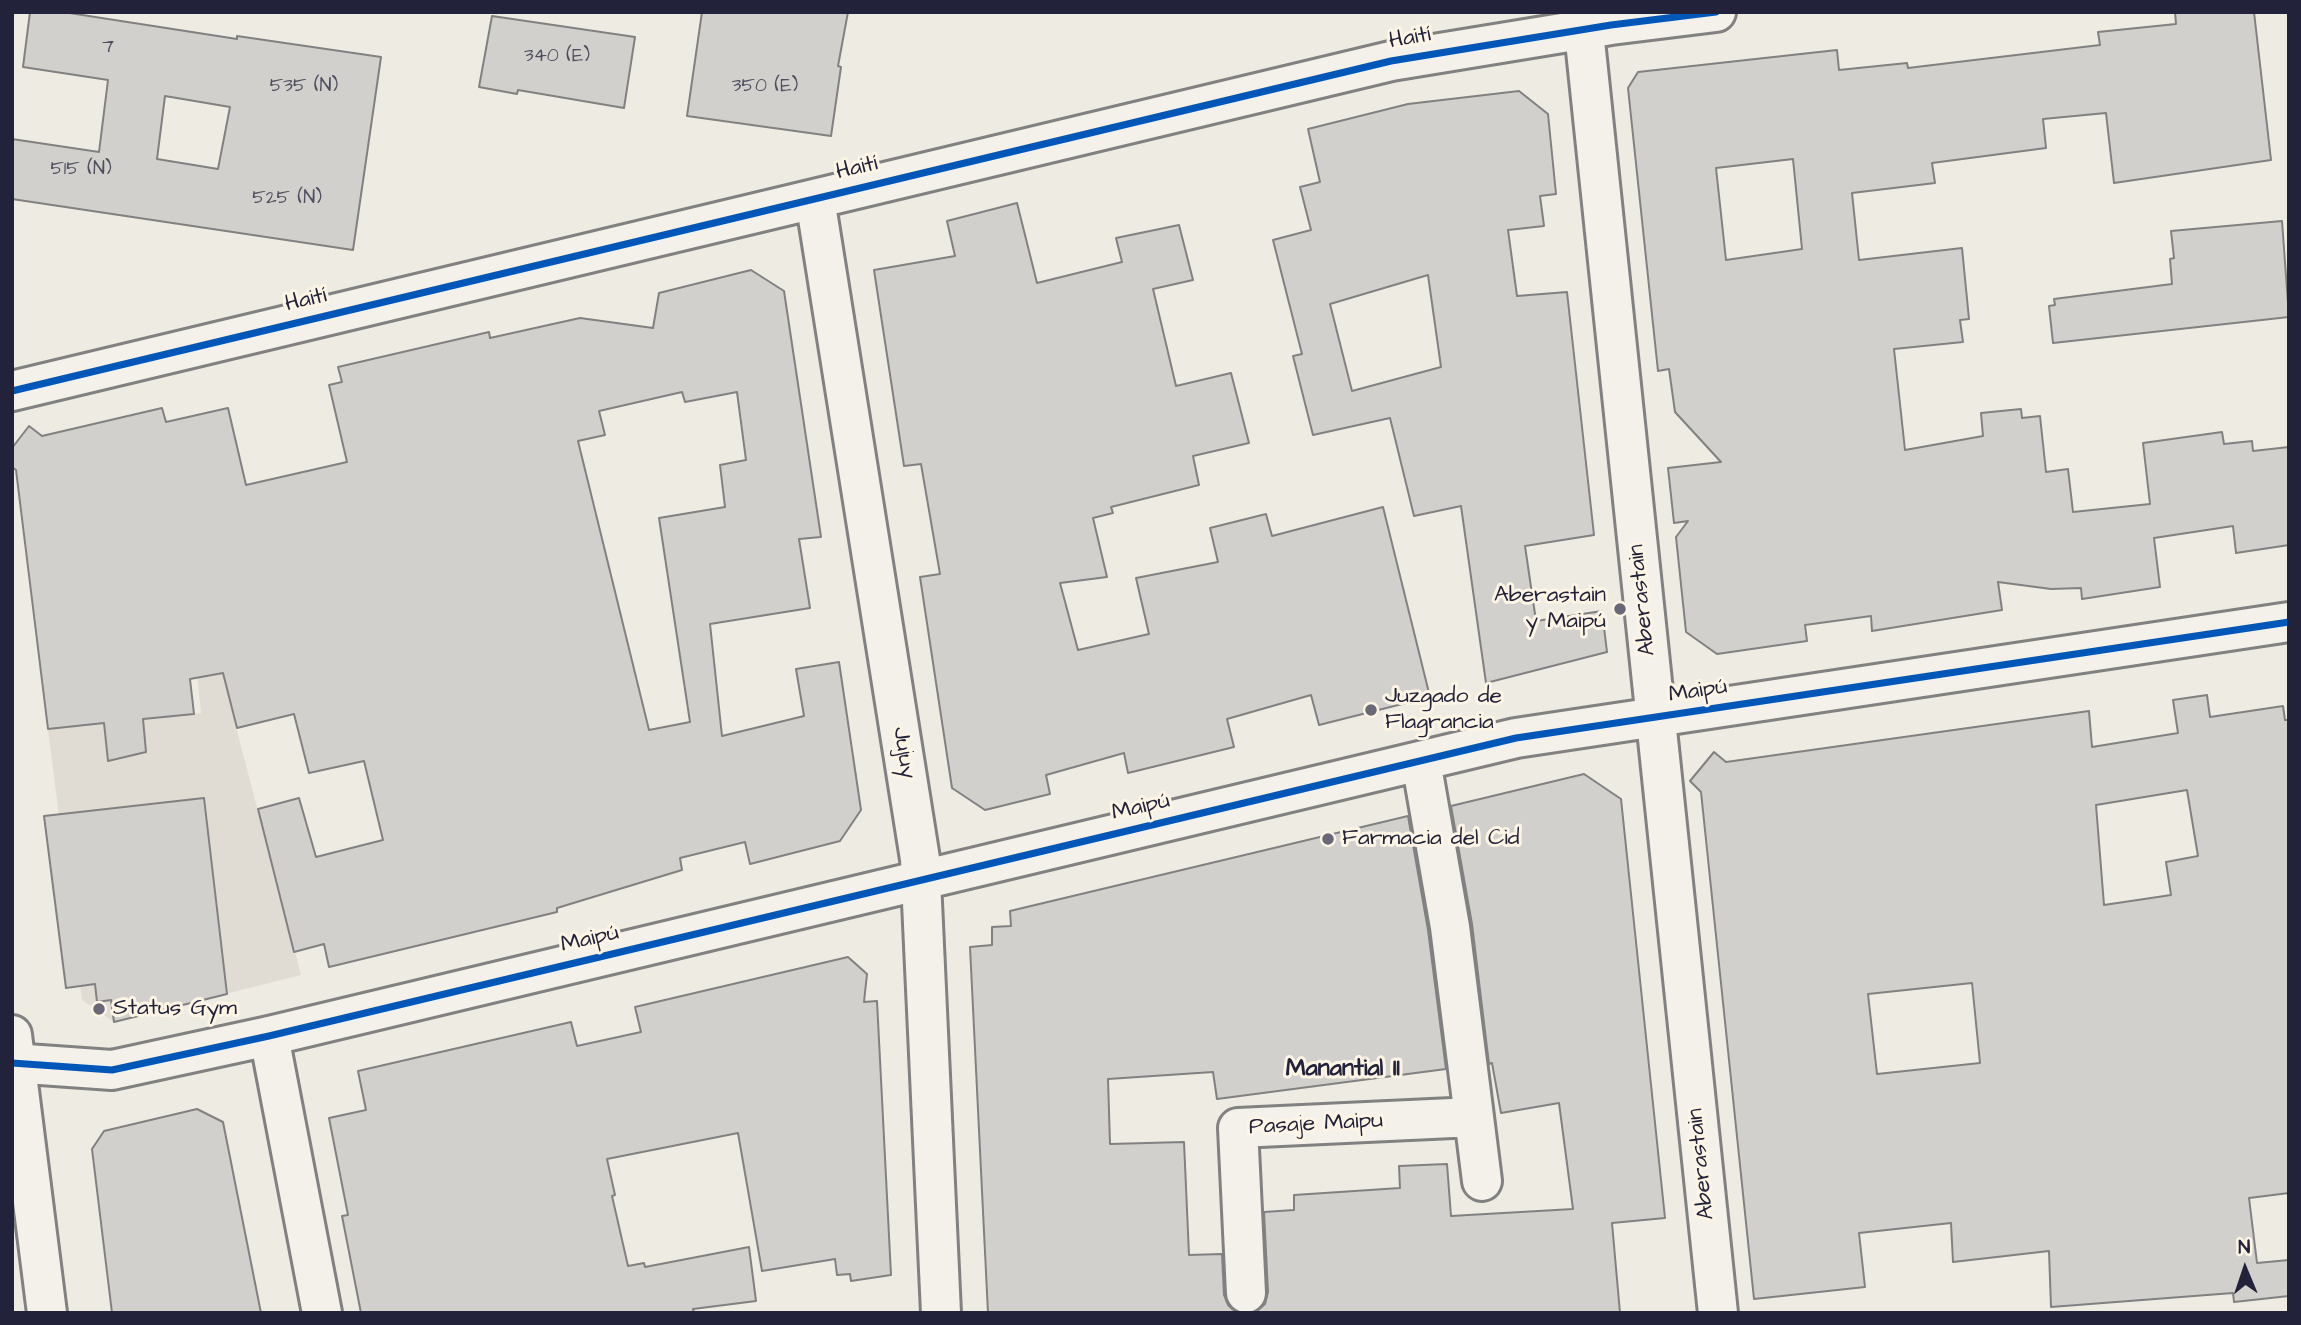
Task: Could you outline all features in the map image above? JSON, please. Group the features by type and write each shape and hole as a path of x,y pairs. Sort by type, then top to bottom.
{"street":[{"name":"Haití","path":"12,391 1391,61 1583,21 1716,12"},
{"name":"Aberastain","path":"1583,21 1718,1313"},
{"name":"Jujuy","path":"815,199 918,845 941,1313"},
{"name":"Maipú","path":"13,1054 112,1070 269,1036 1516,738 2289,622"},
{"path":"1421,761 1450,927 1482,1181"},
{"path":"269,1036 321,1313"},
{"path":"13,1054 47,1313"},
{"name":"Pasaje Maipu","path":"1246,1293 1238,1128 1474,1117"}],"shaded area":[{"path":"220,653 232,712 301,975 114,1022 82,1000 48,729 201,713 195,656"}],"building":[{"path":"30,12 63,12 237,39 237,36 381,57 353,250 12,199 12,139 99,152 108,80 23,67","holes":["165,96 230,107 218,169 157,159"]},
{"path":"702,12 848,12 838,66 841,67 831,136 687,116"},
{"path":"2175,12 2254,12 2271,160 2114,183 2106,113 2043,119 2046,148 1932,163 1935,183 1852,193 1859,260 1962,248 1969,319 1960,320 1963,342 1894,349 1905,450 1983,436 1981,413 2021,409 2022,418 2040,416 2046,472 2068,469 2073,512 2150,504 2143,443 2222,432 2224,444 2252,441 2253,451 2289,447 2289,545 2236,553 2233,526 2154,538 2160,587 2082,599 2081,588 2051,589 1998,582 2002,610 1872,631 1871,616 1805,625 1807,641 1717,654 1686,632 1676,537 1688,521 1674,523 1668,468 1721,462 1675,412 1669,369 1658,371 1628,88 1638,72 1837,50 1839,70 1907,63 1908,68 2100,45 2098,32 2176,24","holes":["1793,159 1802,249 1726,260 1716,168"]},
{"path":"492,16 635,37 624,108 518,90 517,94 479,87"},
{"path":"1519,91 1548,114 1556,194 1540,196 1544,226 1508,230 1517,296 1567,292 1594,535 1525,546 1536,621 1602,611 1607,652 1486,683 1461,506 1414,516 1390,418 1313,435 1293,356 1302,354 1273,240 1311,230 1300,187 1320,182 1308,129 1408,104","holes":["1428,275 1441,367 1352,391 1330,304"]},
{"path":"1017,203 1037,283 1122,262 1116,238 1179,225 1193,280 1153,289 1176,386 1231,373 1249,443 1193,456 1199,485 1111,507 1113,513 1093,518 1107,577 1060,583 1078,650 1149,634 1136,578 1218,562 1210,528 1266,514 1272,536 1383,507 1430,697 1319,725 1311,695 1227,719 1234,747 1128,773 1124,753 1046,775 1050,794 985,810 952,788 920,577 940,574 921,464 904,466 874,270 955,256 947,221"},
{"path":"2282,221 2289,317 2053,343 2049,306 2055,305 2054,299 2172,284 2170,259 2174,258 2171,231"},
{"path":"751,270 784,291 821,537 799,539 810,608 710,624 722,736 804,716 796,669 839,662 861,810 840,841 750,864 745,842 680,858 682,870 557,908 557,912 329,967 324,944 294,952 258,809 299,798 316,857 383,840 364,761 309,773 294,714 237,728 223,673 190,679 194,714 143,719 146,752 108,761 104,723 48,729 16,470 12,467 12,448 29,426 42,436 162,408 166,422 228,408 246,485 347,462 329,385 342,382 338,367 489,332 490,338 580,318 653,328 659,293","holes":["682,392 685,402 737,392 746,460 720,465 725,507 659,518 690,722 649,730 578,441 605,435 599,411"]},
{"path":"2207,695 2210,717 2283,706 2285,720 2289,720 2289,1193 2249,1198 2257,1263 2289,1260 2289,1296 2234,1302 2233,1293 2051,1307 2049,1251 1953,1262 1951,1223 1859,1233 1865,1287 1754,1299 1701,792 1690,781 1714,752 1726,762 2089,711 2092,747 2178,733 2173,700","holes":["2187,790 2198,856 2166,862 2171,895 2104,905 2096,805","1972,983 1980,1063 1877,1074 1868,994"]},
{"path":"1584,774 1621,799 1665,1218 1612,1223 1620,1313 1254,1313 1265,1304 1268,1292 1264,1212 1294,1210 1294,1195 1400,1188 1399,1166 1447,1164 1451,1216 1573,1209 1559,1103 1501,1113 1492,1063 1489,1064 1472,924 1451,806"},
{"path":"204,798 227,994 114,1022 111,1000 97,1002 95,984 66,988 44,816"},
{"path":"1408,816 1428,930 1446,1069 1217,1099 1213,1072 1108,1079 1110,1144 1184,1142 1189,1255 1222,1254 1224,1295 1228,1305 1237,1313 988,1313 970,947 992,945 992,927 1011,926 1010,911"},
{"path":"848,957 867,974 864,1002 877,1001 891,1275 851,1281 850,1274 837,1275 835,1259 762,1271 738,1133 607,1159 615,1195 612,1196 628,1266 644,1263 645,1267 749,1247 756,1301 693,1309 694,1313 361,1313 342,1216 348,1215 329,1118 366,1110 358,1071 571,1022 577,1046 641,1032 635,1007"},
{"path":"197,1109 223,1122 261,1313 112,1313 92,1149 104,1131"}],"cycle path":[{"path":"12,391 1391,61 1611,25 1716,12"},
{"path":"12,1063 112,1070 269,1036 1516,738 2289,622"}],"place":[{"name":"Aberastain y Maipú","path":"1620,609"},
{"name":"Juzgado de Flagrancia","path":"1371,710"},
{"name":"Farmacia del Cid","path":"1328,839"},
{"name":"Status Gym","path":"99,1009"}],"district":[{"name":"Manantial II","path":"1343,1070"}]}
